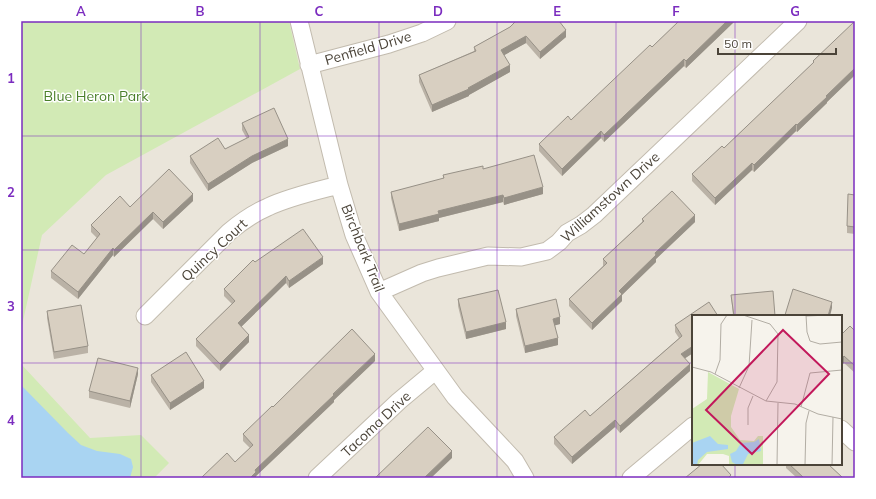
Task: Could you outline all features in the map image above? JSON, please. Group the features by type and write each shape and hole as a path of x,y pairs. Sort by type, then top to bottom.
{"street":[{"name":"Birchbark Trail","path":"299,21 339,184 354,235 379,292 455,397 515,461 525,478"},
{"name":"Penfield Drive","path":"309,65 389,44 422,33 447,21"},
{"name":"Williamstown Drive","path":"379,292 422,273 445,266 488,256 521,257 547,251 567,234 594,215 798,21"},
{"name":"Quincy Court","path":"145,316 229,232 243,221 282,201 339,184"},
{"name":"Tacoma Drive","path":"317,478 399,401 435,371"},
{"path":"631,478 692,427"},
{"path":"842,430 855,442"}],"shaded area":[{"path":"21,21 855,21 855,478 21,478"}],"green space":[{"name":"Blue Heron Park","path":"21,21 289,21 300,69 106,175 42,235 21,330"},
{"path":"21,364 90,438 141,435 169,463 154,478 21,478"}],"water":[{"path":"21,385 81,445 97,451 120,454 131,459 133,467 130,478 21,478"}],"building":[{"path":"516,21 559,21 566,30 540,52 526,36 501,50 510,65 468,88 469,89 432,105 419,75 476,51 474,47 510,27"},
{"path":"679,21 727,21 686,61 684,59 604,135 601,131 562,169 539,144 568,116 571,120 650,45 652,47"},
{"path":"855,21 855,68 826,96 827,97 797,125 796,124 754,165 752,163 715,198 692,174 722,146 724,148"},
{"path":"274,108 288,139 252,156 208,184 190,156 218,138 225,149 249,137 242,123"},
{"path":"534,155 543,187 504,198 503,195 438,211 439,214 399,224 391,192 444,178 443,175 483,166 483,169"},
{"path":"169,169 193,194 163,222 153,212 114,250 113,248 78,292 51,271 72,245 84,254 100,234 91,225 120,196 130,207"},
{"path":"672,191 695,215 655,253 656,255 619,291 622,294 592,323 569,299 607,263 603,259 644,221 642,219"},
{"path":"848,194 855,195 855,227 847,226"},
{"path":"303,229 323,257 289,281 286,276 238,323 249,335 220,364 196,339 235,301 224,289 253,260 255,262"},
{"path":"793,289 832,302 828,315 785,315"},
{"path":"498,290 506,322 466,332 458,299"},
{"path":"773,291 775,315 734,315 731,295"},
{"path":"556,299 560,317 553,319 558,338 525,346 516,309"},
{"path":"709,302 717,315 692,315 692,347 681,354 690,364 620,426 615,420 572,457 554,437 585,410 590,416 682,336 675,325"},
{"path":"81,305 88,346 54,352 47,311"},
{"path":"850,326 855,331 855,366 844,356 842,358 842,334"},
{"path":"352,329 375,354 255,470 256,472 250,478 201,478 227,453 235,462 253,445 243,434 272,406 273,407"},
{"path":"186,352 204,381 170,403 151,375"},
{"path":"98,358 138,368 130,401 89,391"},
{"path":"428,427 452,451 424,478 375,478"},
{"path":"701,465 722,465 731,475 728,478 685,478"},
{"path":"790,465 829,465 843,478 804,478"}]}
